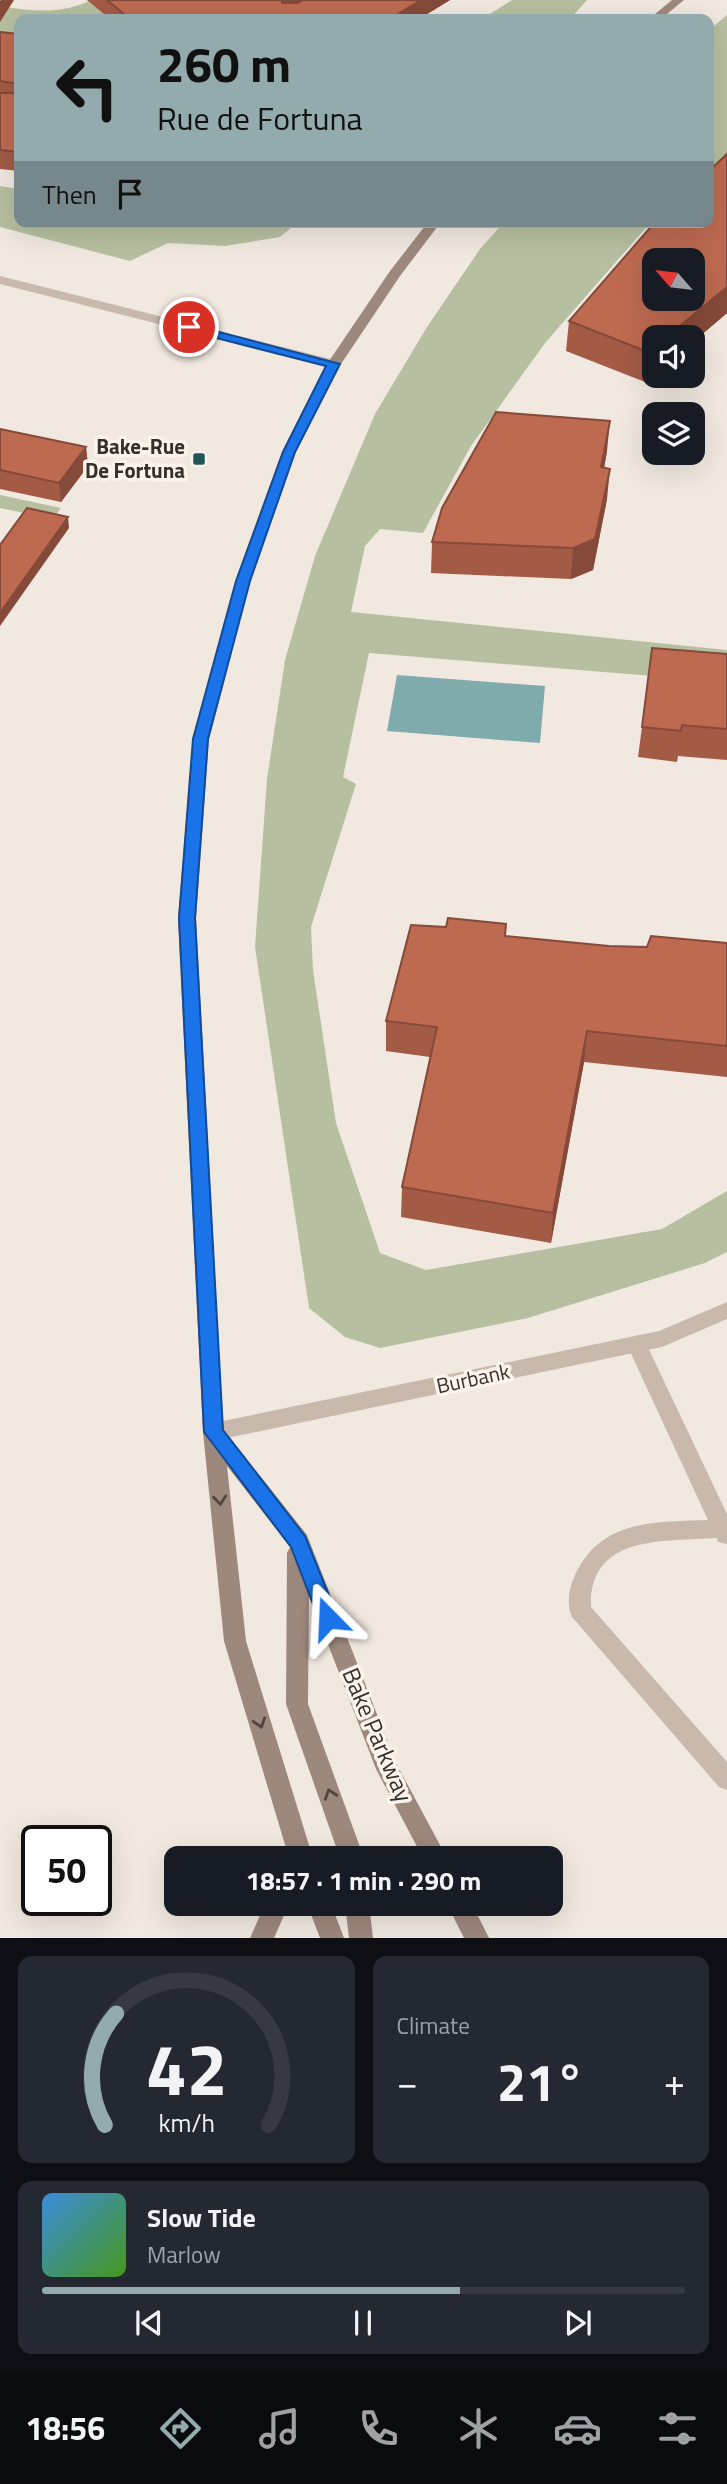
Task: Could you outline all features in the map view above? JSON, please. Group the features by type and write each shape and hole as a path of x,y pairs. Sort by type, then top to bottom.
{"main road":[{"path":"661,14 679,0"},
{"path":"296,1846 234,1641 213,1432 187,918 201,739 243,581 289,452 334,364 395,274 430,228"},
{"name":"Bake Parkway","path":"213,1432 299,1542 387,1769 429,1846"},
{"path":"299,1542 297,1704 348,1846"},
{"path":"262,1938 272,1916"},
{"path":"324,1916 332,1938"},
{"path":"359,1916 361,1938"},
{"path":"465,1916 477,1938"}],"street":[{"path":"0,280 334,364"},
{"name":"Burbank","path":"213,1432 637,1345 662,1339 727,1310"},
{"path":"637,1345 725,1531 647,1533 611,1542 594,1560 581,1584 580,1610 727,1779"}],"green space":[{"path":"91,0 118,14 14,14 14,40 0,39 0,6 57,10"},
{"path":"512,0 587,0 574,14 490,14"},
{"path":"727,15 727,155 714,167 714,26"},
{"path":"0,186 14,188 14,228 291,228 280,237 225,246 168,243 130,261 0,227"},
{"path":"499,228 646,228 545,343 471,446 423,533 380,529 365,546 351,612 727,650 727,682 369,653 343,777 356,784 311,927 313,970 336,1123 380,1253 426,1270 662,1229 727,1191 727,1252 705,1263 528,1318 380,1348 345,1337 309,1308 255,947 267,779 285,660 315,556 375,414 427,327 480,249"},
{"path":"0,495 61,508 53,519 0,508"}],"water":[{"path":"397,675 545,686 540,743 387,731"}],"building":[{"path":"107,0 282,0 282,3 298,3 303,0 421,0 398,14 124,14"},
{"path":"0,32 14,33 14,83 0,81"},
{"path":"0,93 14,93 14,151 0,150"},
{"path":"727,154 727,287 705,305 705,248 642,248 642,312 697,312 681,325 642,325 642,350 569,321 650,228 714,228 714,166"},
{"path":"496,412 610,421 601,467 610,469 595,539 573,548 432,542 442,508"},
{"path":"0,429 86,447 59,483 0,470"},
{"path":"27,508 68,517 0,613 0,545"},
{"path":"652,648 727,654 727,729 682,725 681,731 642,727"},
{"path":"448,918 506,924 505,936 609,946 647,947 651,936 727,943 727,1046 587,1031 553,1213 402,1187 437,1027 386,1021 411,925 446,927"}],"place":[{"name":"Bake-Rue De Fortuna","path":"199,459"}],"route":[{"path":"189,327 334,364 289,452 243,581 201,739 187,918 213,1432 299,1542 328,1618"}]}
